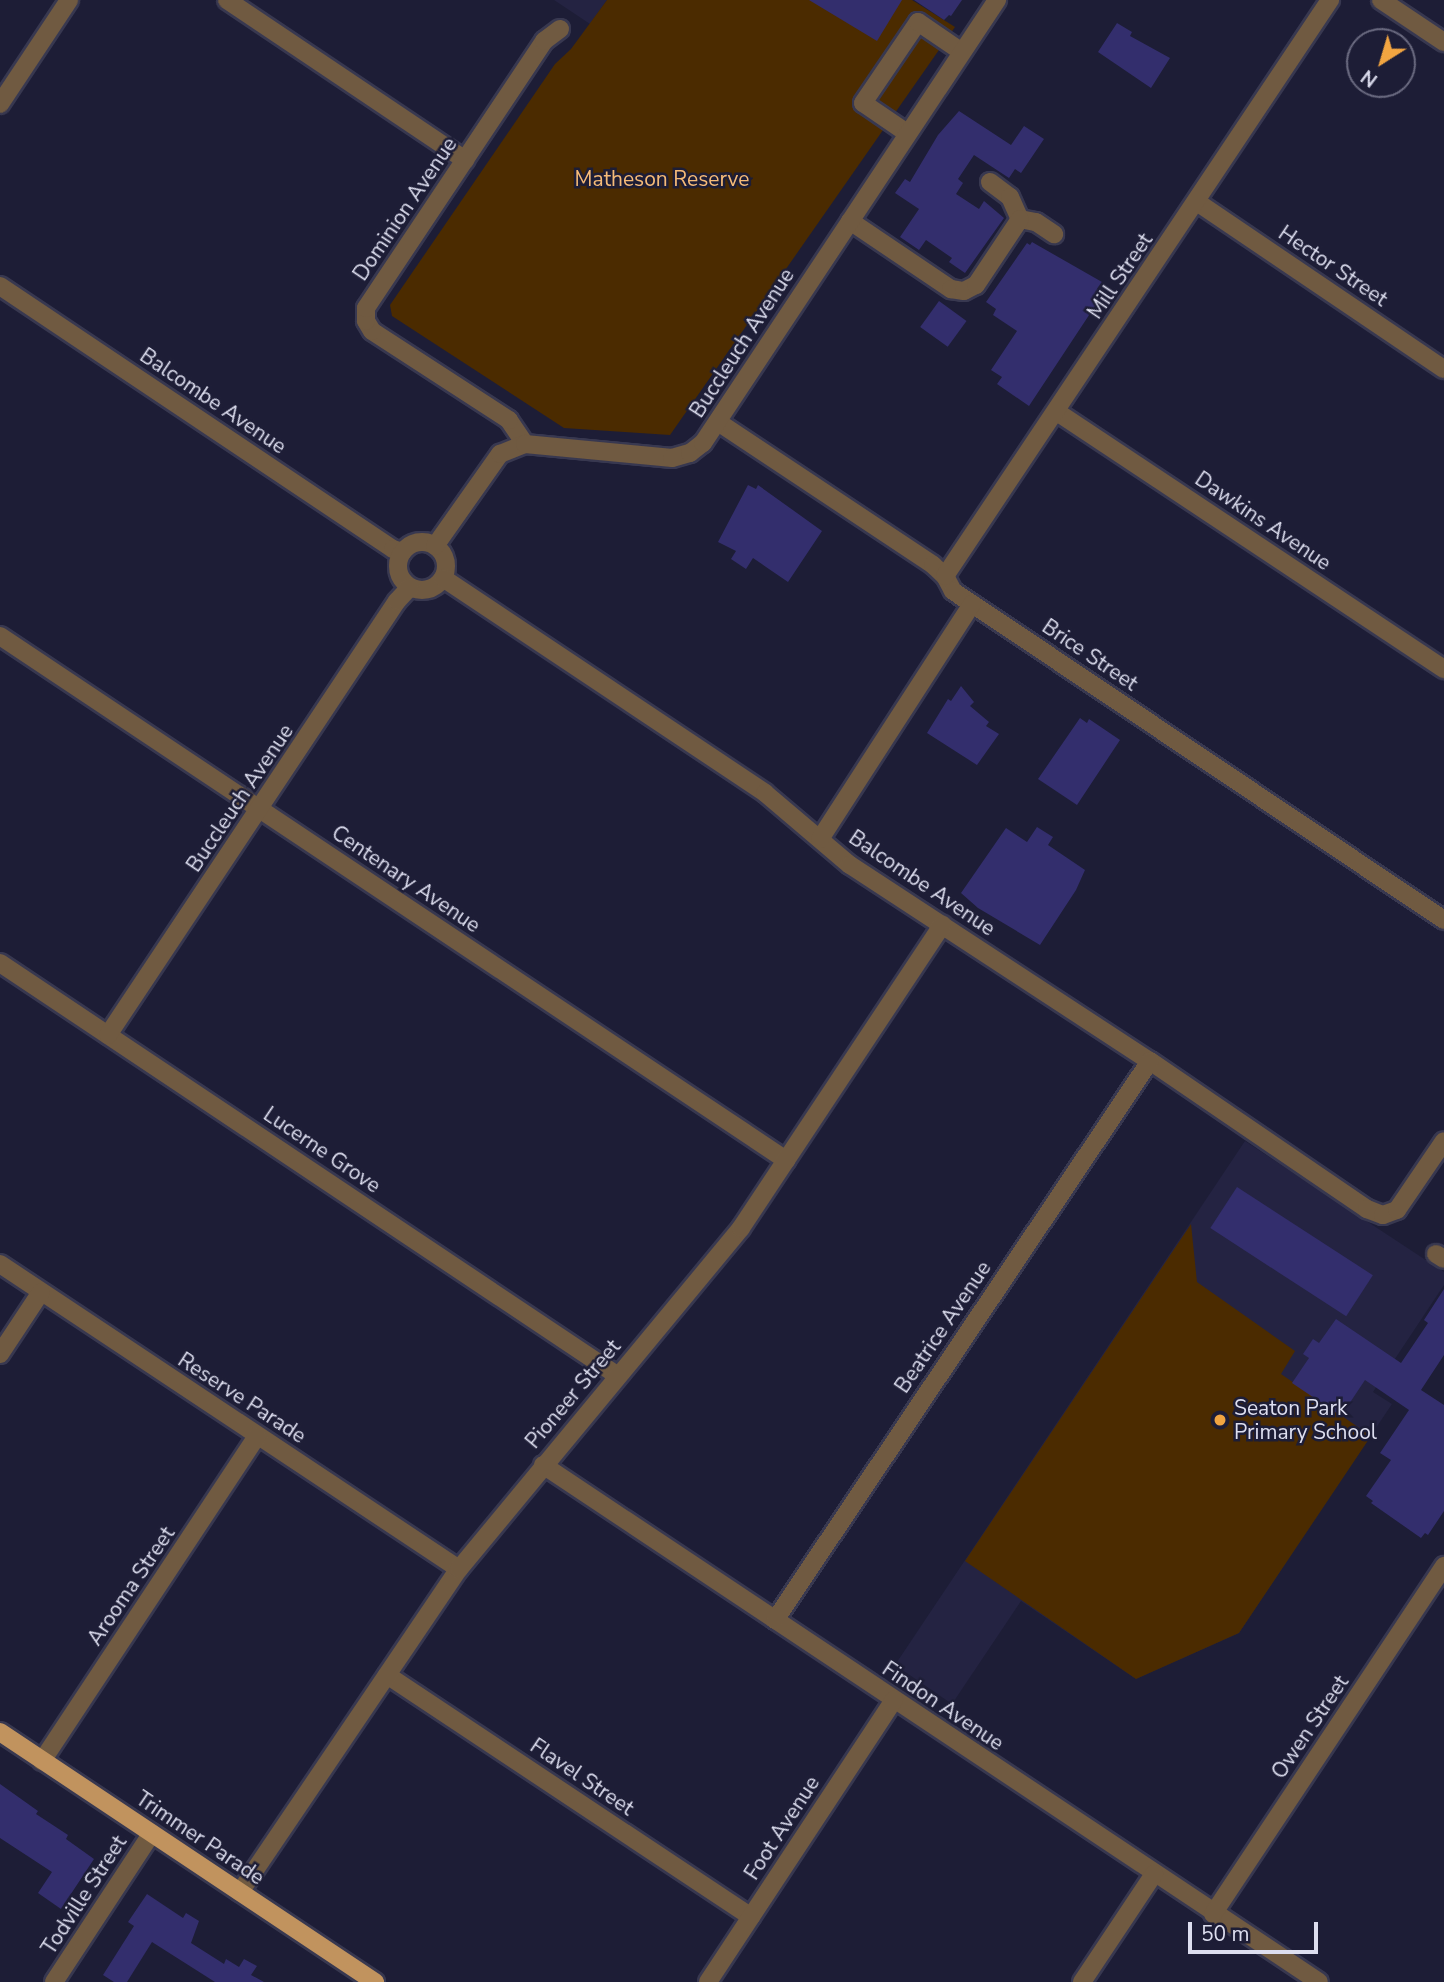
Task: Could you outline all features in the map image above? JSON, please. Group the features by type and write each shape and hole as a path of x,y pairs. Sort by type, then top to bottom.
{"main road":[{"name":"Trimmer Parade","path":"0,1732 375,1982"}],"street":[{"path":"0,104 69,0"},
{"path":"226,0 465,160"},
{"name":"Buccleuch Avenue","path":"525,444 672,458 690,453 703,443 997,0"},
{"path":"1381,0 1444,42"},
{"name":"Mill Street","path":"946,576 1197,202 1323,3"},
{"path":"907,133 863,103 918,22 962,52"},
{"name":"Dominion Avenue","path":"525,444 509,420 372,331 366,321 366,308 544,41 560,29"},
{"path":"990,183 1010,197 1020,219"},
{"name":"Hector Street","path":"1197,202 1444,369"},
{"path":"850,221 951,289 964,291 976,285 1020,219"},
{"path":"1020,219 1036,222 1054,234"},
{"name":"Balcombe Avenue","path":"0,286 393,549 403,552"},
{"name":"Dawkins Avenue","path":"1057,412 1444,668"},
{"name":"Brice Street","path":"718,422 946,576 953,591 1444,920"},
{"path":"435,546 500,454 525,444"},
{"path":"421,542 435,546 446,564 443,578 425,590 410,587 400,575 398,567 403,552 421,542"},
{"name":"Balcombe Avenue","path":"443,578 765,793 850,865 1150,1061 1367,1209 1383,1215 1397,1210 1444,1140"},
{"name":"Buccleuch Avenue","path":"108,1035 261,809 397,600 410,587"},
{"path":"820,839 972,604"},
{"name":"Centenary Avenue","path":"0,636 786,1160"},
{"name":"Pioneer Street","path":"240,1892 459,1569 741,1228 942,925"},
{"name":"Lucerne Grove","path":"0,963 618,1376"},
{"name":"Beatrice Avenue","path":"775,1620 1150,1061"},
{"name":"Reserve Parade","path":"0,1264 459,1569"},
{"path":"0,1354 41,1292"},
{"name":"Arooma Street","path":"42,1761 257,1436"},
{"name":"Findon Avenue","path":"543,1465 1213,1914 1319,1982"},
{"name":"Owen Street","path":"1213,1914 1444,1566"},
{"name":"Flavel Street","path":"387,1675 751,1917"},
{"name":"Foot Avenue","path":"708,1982 894,1700"},
{"name":"Todville Street","path":"54,1982 152,1833"},
{"path":"1082,1982 1154,1874"}],"shaded area":[{"path":"554,0 607,0 590,24"},
{"name":"Seaton Park Primary School","path":"1245,1141 1444,1272 1444,1285 1373,1392 1392,1404 1239,1633 1136,1679 1021,1601 952,1704 895,1665"}],"green space":[{"name":"Matheson Reserve","path":"607,0 912,0 955,27 670,435 564,428 392,316 390,305 555,64 571,49"},
{"name":"Seaton Park Primary School","path":"1191,1224 1197,1282 1295,1351 1281,1374 1371,1436 1239,1633 1136,1679 965,1561"}],"building":[{"path":"809,0 902,0 877,41"},
{"path":"914,0 962,0 951,16 944,20"},
{"path":"1117,23 1132,32 1130,36 1170,58 1151,88 1098,52"},
{"path":"959,111 1011,145 1024,126 1044,139 1021,173 1015,169 1009,178 974,155 958,179 963,183 956,194 979,209 984,201 1004,218 965,273 949,262 952,258 926,240 919,250 900,237 919,209 895,193 905,179 910,182 938,135"},
{"path":"1032,242 1102,282 1097,289 1102,292 1029,406 997,384 1002,377 991,370 1017,331 993,315 996,309 986,302 1027,243 1030,245"},
{"path":"939,301 967,321 948,347 920,327"},
{"path":"748,485 756,489 758,485 822,531 788,582 753,558 746,569 731,559 736,551 718,542"},
{"path":"961,686 974,702 970,706 989,722 986,726 999,734 977,765 927,733 948,699 951,701"},
{"path":"1080,718 1087,723 1089,719 1120,740 1077,805 1038,779"},
{"path":"1037,827 1053,837 1048,845 1085,870 1076,890 1040,945 978,908 961,893 1006,828 1027,842"},
{"path":"1237,1187 1373,1275 1346,1316 1210,1228"},
{"path":"1444,1289 1444,1355 1421,1390 1444,1405 1444,1511 1428,1535 1425,1533 1421,1538 1371,1503 1373,1501 1366,1496 1391,1460 1380,1453 1409,1410 1365,1380 1341,1416 1292,1383 1309,1358 1303,1354 1313,1339 1319,1343 1336,1319 1401,1363 1428,1323 1424,1320"},
{"path":"0,1784 38,1811 36,1814 68,1835 66,1839 94,1859 61,1909 38,1893 52,1872 0,1838"},
{"path":"147,1894 183,1918 186,1913 199,1921 191,1943 224,1964 226,1959 239,1967 244,1959 257,1966 251,1975 264,1982 215,1982 152,1942 127,1982 114,1982 103,1975 134,1926 128,1922"}],"place":[{"name":"Seaton Park Primary School","path":"1220,1420"}]}
